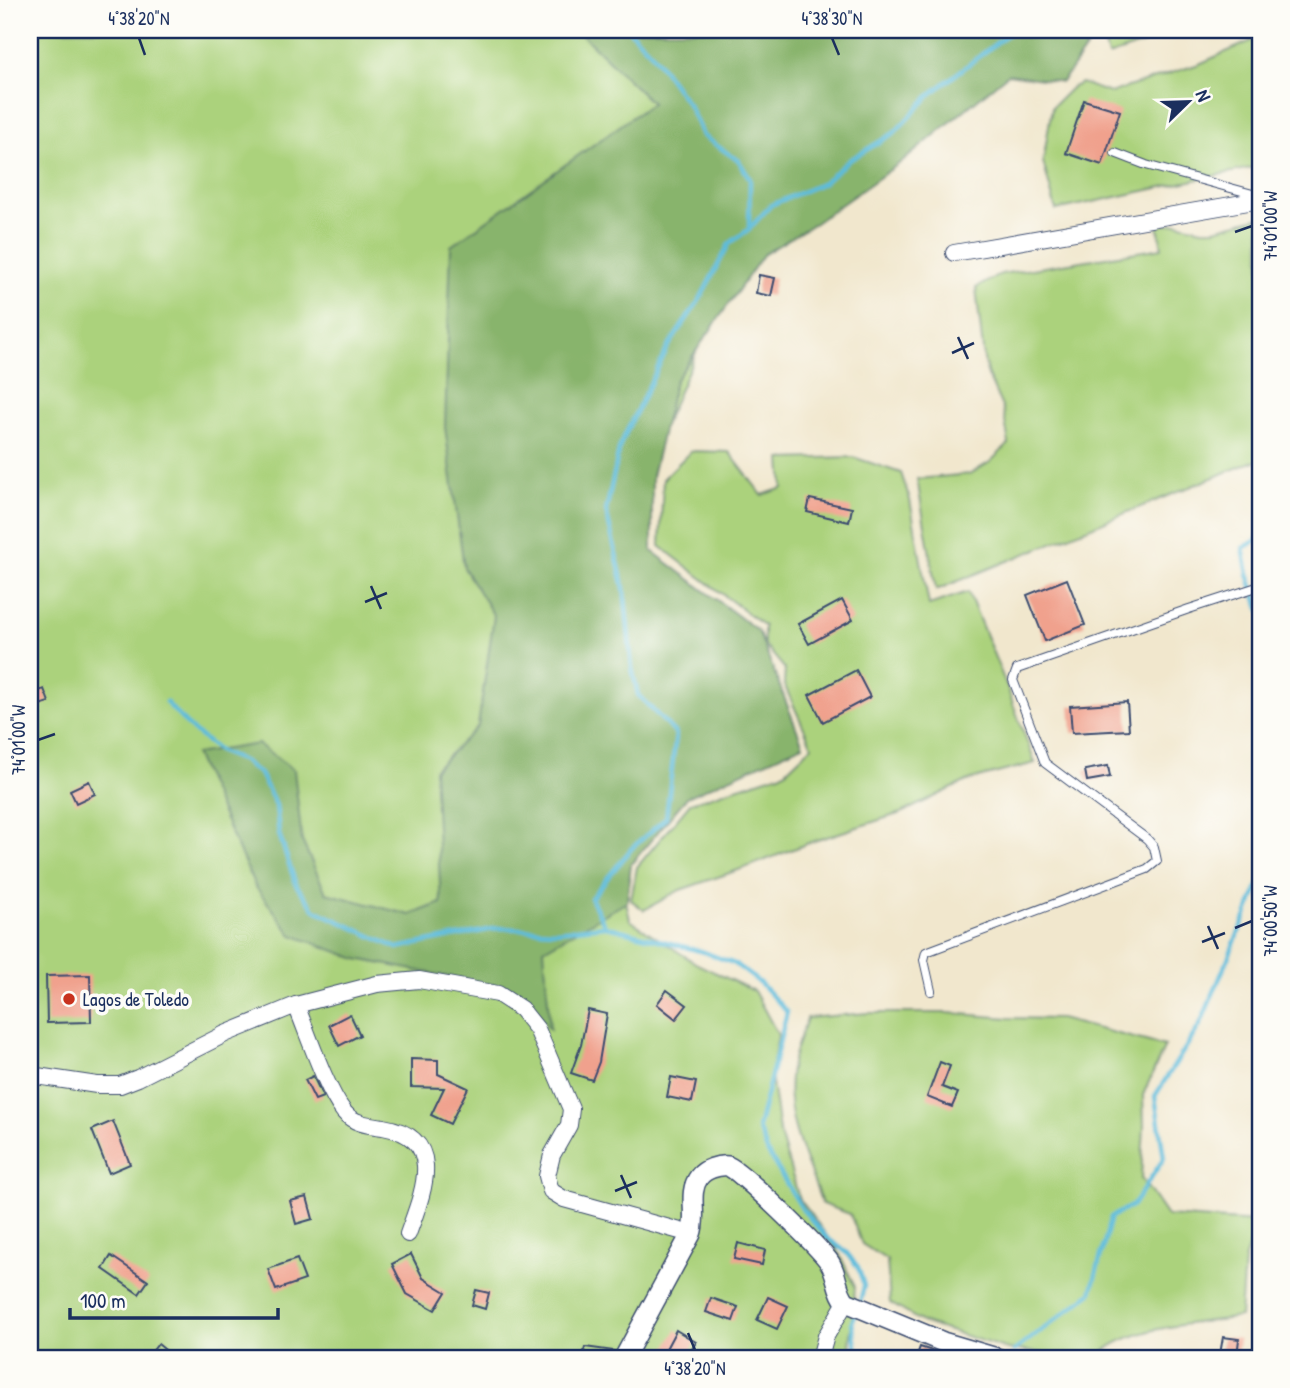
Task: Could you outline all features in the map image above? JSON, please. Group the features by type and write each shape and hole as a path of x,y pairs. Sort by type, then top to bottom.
{"street":[{"path":"954,253 1260,198"},
{"path":"30,1075 97,1085 120,1085 225,1034 296,1005 377,984 419,980 498,994 521,1009 537,1030 570,1110 569,1125 552,1155 547,1176 551,1191 575,1202 691,1234"},
{"path":"296,1005 330,1086 344,1112 353,1121 408,1134 421,1151 426,1184 408,1234"},
{"path":"624,1358 695,1225 693,1189 699,1176 710,1168 730,1166 746,1177 819,1247 830,1263 841,1296 855,1306 943,1342 997,1358"},
{"path":"820,1358 825,1336 855,1306"}],"lane":[{"path":"1115,153 1146,165 1260,198"},
{"path":"931,991 924,960 926,952 1147,869 1157,861 1154,847 1147,838 1045,763 1013,680 1017,669 1260,586"}],"green space":[{"path":"30,30 632,30 751,243 696,352 650,458 621,878 630,920 697,964 754,991 778,1035 771,1075 779,1131 799,1198 838,1251 855,1287 849,1358 30,1358"},
{"path":"577,30 1099,30 1062,82 1008,74 907,158 815,223 763,255 675,381 652,476 652,551 758,631 803,745 687,797 631,864 627,902 544,949 550,1029 512,989 357,959 292,935 255,886 195,754 258,744 294,770 302,841 326,893 410,915 441,903 434,770 478,726 494,616 464,568 445,427 451,246 652,103"},
{"path":"1101,30 1185,30 1108,56"},
{"path":"1260,37 1260,166 1056,210 1043,162 1052,107 1072,87 1081,83 1110,93 1199,64"},
{"path":"1260,217 1260,461 1251,462 936,590 917,479 970,474 990,462 1009,444 1003,409 988,376 984,359 976,288 1001,274 1162,248 1158,226 1177,223 1215,229"},
{"path":"691,451 729,452 762,495 783,488 781,459 853,457 901,473 910,500 929,605 968,592 1035,763 967,781 901,813 811,842 680,890 644,910 631,900 637,867 690,803 785,772 812,746 784,684 785,669 764,644 764,626 660,546 663,479"},
{"path":"868,1013 948,1013 1060,1019 1165,1046 1143,1095 1141,1178 1167,1216 1256,1222 1244,1261 1240,1317 1143,1333 1109,1347 1097,1358 1080,1358 1008,1349 924,1323 890,1303 887,1260 862,1244 850,1214 822,1204 798,1138 790,1105 792,1063 807,1018"}],"building":[{"path":"1084,100 1120,111 1102,165 1066,153"},
{"path":"759,275 775,278 771,296 756,293"},
{"path":"810,499 852,508 849,522 807,512"},
{"path":"1067,579 1085,625 1045,641 1027,595"},
{"path":"842,600 853,620 809,644 798,624"},
{"path":"856,670 870,697 823,722 809,695"},
{"path":"44,689 49,702 30,708 30,694"},
{"path":"1127,702 1129,730 1072,733 1070,706"},
{"path":"1108,766 1110,777 1087,781 1085,770"},
{"path":"89,781 95,794 76,803 70,790"},
{"name":"Lagos de Toledo","path":"90,975 91,1022 47,1023 46,976"},
{"path":"667,990 687,1005 676,1019 657,1004"},
{"path":"588,1010 607,1014 599,1062 592,1080 571,1073 581,1045"},
{"path":"350,1014 360,1035 339,1046 329,1025"},
{"path":"411,1059 438,1060 438,1074 468,1088 450,1124 431,1115 444,1088 411,1087"},
{"path":"940,1062 950,1066 942,1087 958,1093 952,1107 927,1097"},
{"path":"313,1076 323,1097 315,1100 305,1080"},
{"path":"671,1077 696,1082 692,1102 667,1097"},
{"path":"113,1121 130,1164 109,1173 92,1130"},
{"path":"307,1197 313,1219 296,1224 290,1201"},
{"path":"738,1243 765,1250 762,1265 734,1259"},
{"path":"411,1254 423,1278 446,1292 435,1310 407,1294 392,1264"},
{"path":"111,1256 148,1281 139,1294 103,1269"},
{"path":"297,1259 305,1280 276,1290 268,1269"},
{"path":"476,1290 489,1293 485,1309 472,1305"},
{"path":"768,1297 788,1306 777,1329 757,1320"},
{"path":"711,1298 738,1307 733,1321 706,1312"},
{"path":"676,1330 696,1342 687,1358 661,1358"},
{"path":"1223,1337 1239,1339 1237,1356 1220,1354"},
{"path":"158,1344 175,1358 147,1358"},
{"path":"585,1347 614,1351 612,1358 583,1358"},
{"path":"920,1347 950,1357 916,1358"}],"waterway":[{"path":"629,30 653,55 689,106 703,136 739,161 750,179 749,228"},
{"path":"605,926 591,898 632,848 666,818 676,734 638,695 632,668 624,588 606,511 620,445 668,347 700,299 729,244 749,229 771,205 823,183 848,161 894,133 932,93 1013,30"},
{"path":"1260,532 1257,540 1243,548 1260,610"},
{"path":"166,702 190,728 220,752 243,761 260,774 276,805 279,834 296,885 315,910 397,948 498,928 556,931 605,926 704,952 735,964 760,983 787,1012 758,1128 768,1153 803,1210 827,1238 845,1251 858,1267 864,1286 860,1302"},
{"path":"1014,1351 1091,1293 1111,1217 1133,1205 1164,1158 1155,1096 1200,1025 1260,882"},
{"path":"856,1313 852,1322 858,1358"}],"place":[{"name":"Lagos de Toledo","path":"69,999"}]}
